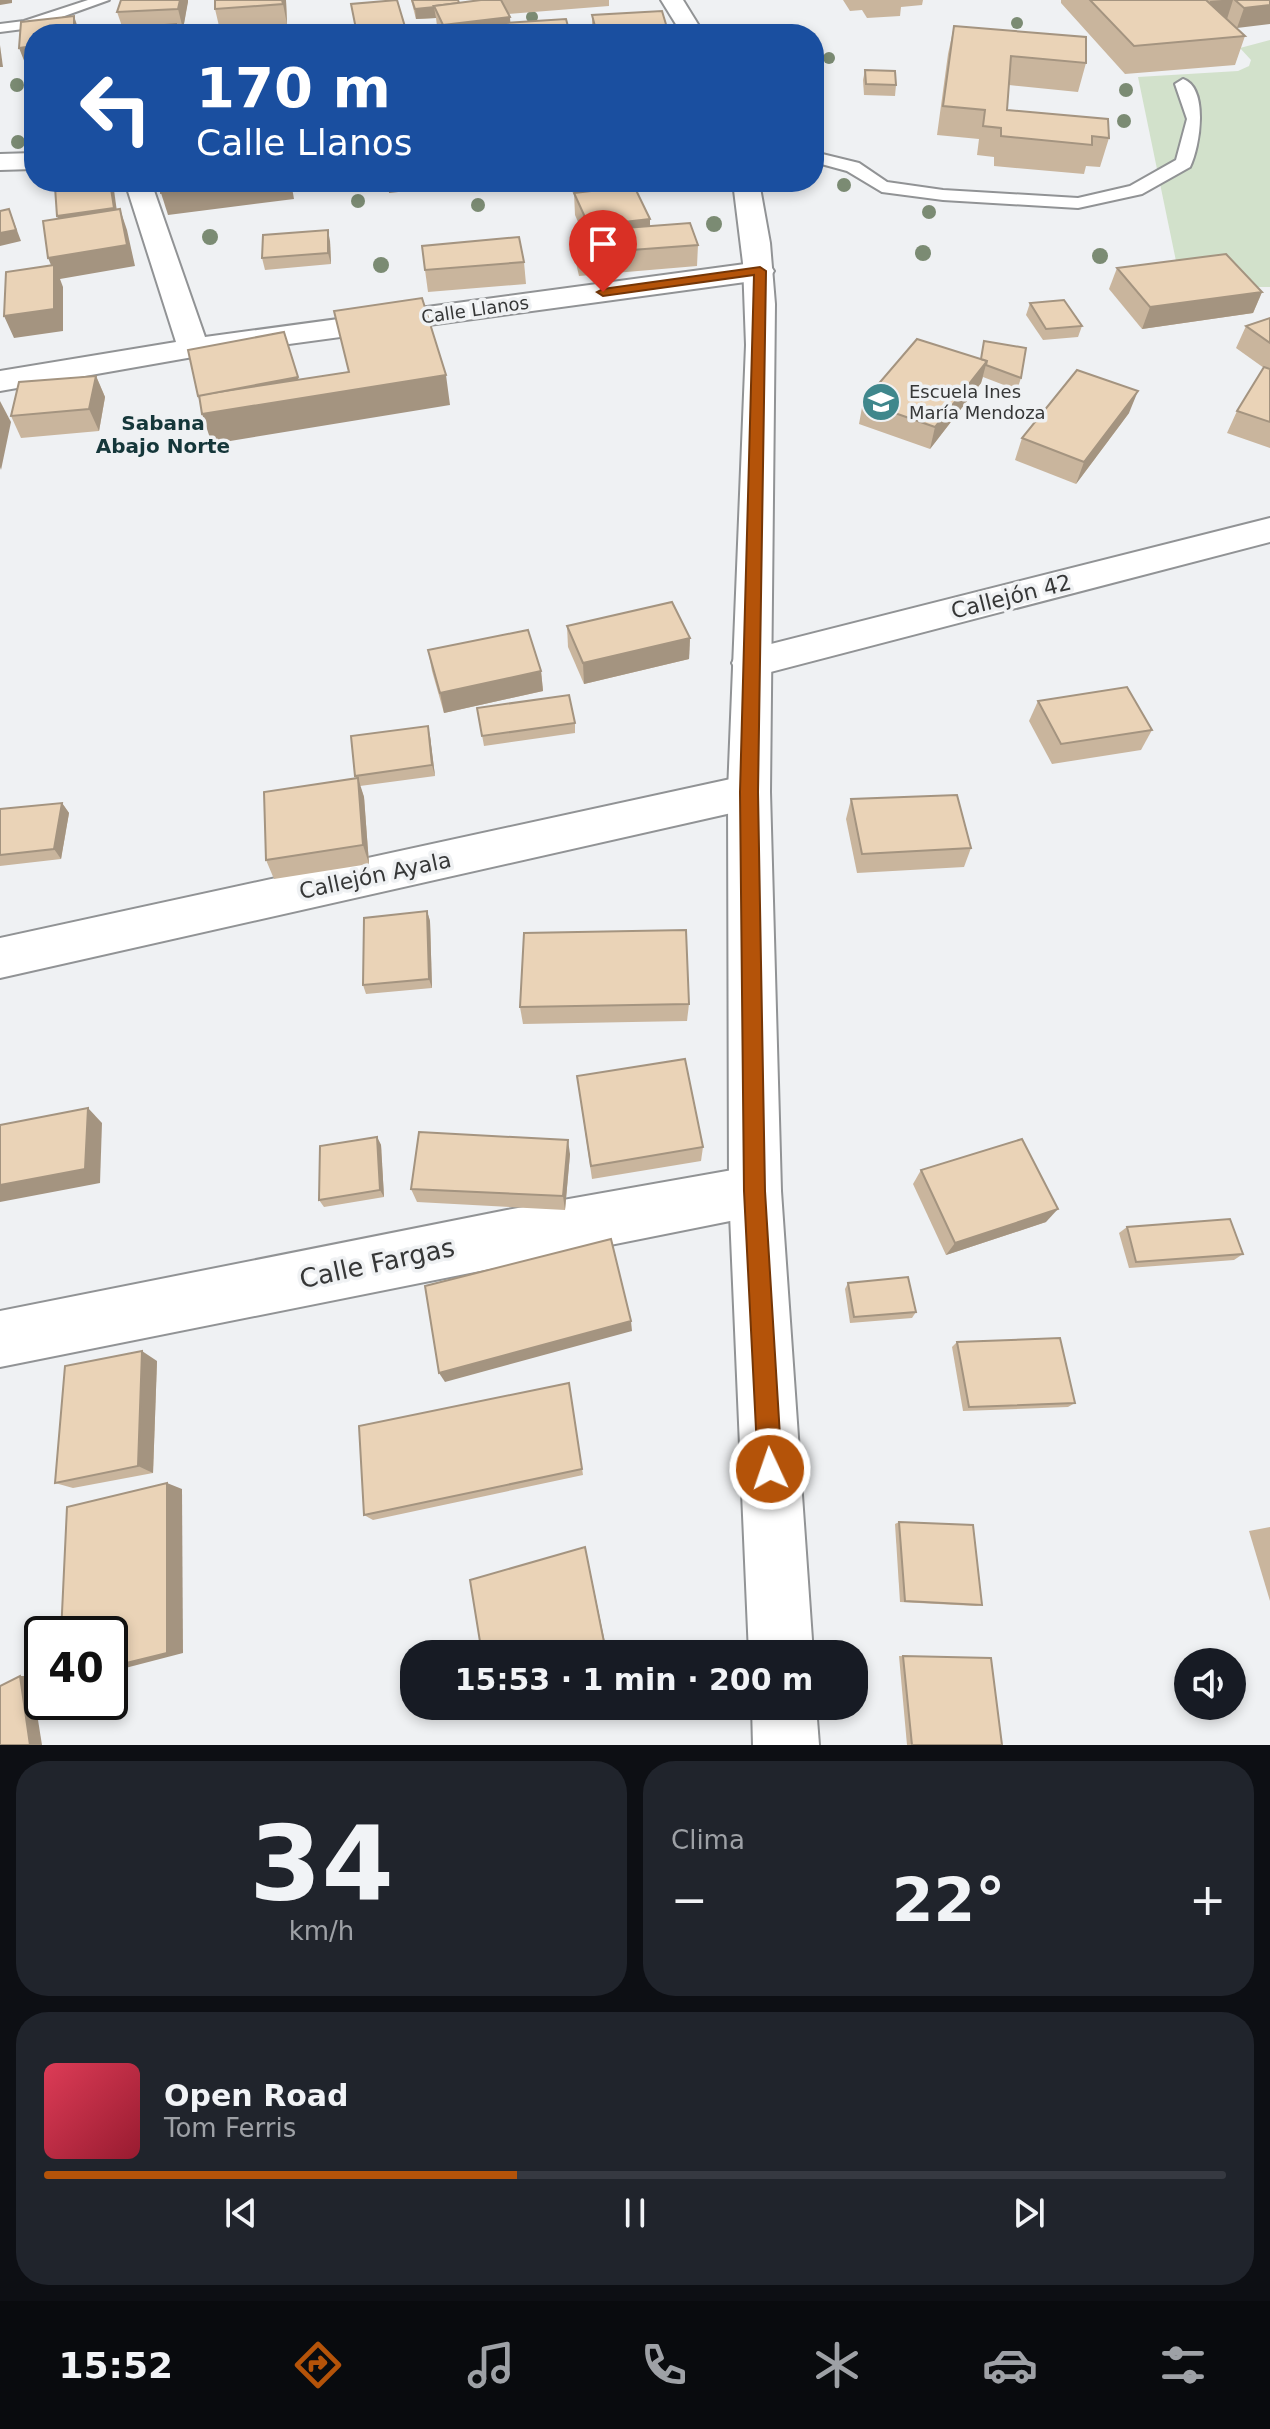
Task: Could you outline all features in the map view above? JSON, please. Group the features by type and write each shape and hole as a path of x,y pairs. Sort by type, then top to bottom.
{"street":[{"path":"672,0 687,24"},
{"path":"0,162 24,161"},
{"path":"141,192 193,348"},
{"path":"748,192 756,226 760,271 761,345 749,792 755,1191 780,1640"},
{"name":"Calle Llanos","path":"0,381 193,348 760,271"},
{"name":"Callejón 42","path":"751,663 1270,530"},
{"name":"Callejón Ayala","path":"0,958 749,792"},
{"name":"Calle Fargas","path":"0,1339 491,1240 755,1191"},
{"path":"785,1720 786,1745"}],"lane":[{"path":"29,24 102,0"},
{"path":"0,28 24,25"},
{"path":"824,160 853,167 882,187 943,195 1078,203 1136,190 1184,163 1195,119 1183,84"}],"green space":[{"path":"1270,40 1270,287 1238,287 1176,261 1138,77 1238,71 1249,66 1251,60 1240,48"}],"building":[{"path":"121,0 180,0 178,9 117,12"},
{"path":"215,0 282,0 283,4 215,9"},
{"path":"397,0 404,24 355,24 351,4"},
{"path":"412,0 458,0 459,3 415,9"},
{"path":"501,0 510,17 443,24 434,6"},
{"path":"1090,0 1206,0 1245,36 1134,46"},
{"path":"1235,0 1270,0 1270,5 1244,8"},
{"path":"662,11 666,24 594,24 592,15"},
{"path":"74,16 74,24 24,24 24,47 19,48 21,22"},
{"path":"566,19 567,24 489,24"},
{"path":"954,26 1086,37 1086,63 1011,56 1007,110 1108,119 1109,138 1092,136 1092,145 1001,136 1001,128 983,126 985,110 943,106"},
{"path":"865,70 895,71 896,85 866,84"},
{"path":"55,192 112,192 114,208 57,216"},
{"path":"637,192 650,219 589,226 574,193"},
{"path":"9,209 16,230 0,233 0,211"},
{"path":"120,209 127,245 48,258 43,221"},
{"path":"690,223 698,245 578,254 573,232"},
{"path":"328,230 328,253 262,258 263,235"},
{"path":"519,237 524,262 425,270 422,246"},
{"path":"1226,254 1262,292 1150,307 1117,268"},
{"path":"54,265 54,309 4,316 6,272"},
{"path":"422,298 446,375 202,414 199,395 349,372 334,311"},
{"path":"1064,300 1082,326 1046,329 1030,303"},
{"path":"1270,318 1270,343 1246,326"},
{"path":"284,332 298,377 198,396 188,350"},
{"path":"917,339 987,361 935,427 863,402"},
{"path":"984,341 1026,348 1021,378 986,365 987,361 981,359"},
{"path":"1264,367 1270,369 1270,422 1237,411"},
{"path":"1077,370 1138,391 1084,462 1022,438"},
{"path":"96,376 89,409 11,416 19,382"},
{"path":"672,602 690,638 583,663 567,626"},
{"path":"528,630 541,671 440,693 428,650"},
{"path":"1127,687 1152,730 1061,744 1038,701"},
{"path":"569,695 575,723 482,736 477,708"},
{"path":"428,726 432,765 355,776 351,736"},
{"path":"358,778 363,845 266,860 264,792"},
{"path":"957,795 971,848 862,854 851,799"},
{"path":"62,803 54,849 0,855 0,809"},
{"path":"427,911 429,979 363,985 364,918"},
{"path":"686,930 689,1004 520,1007 524,933"},
{"path":"685,1059 703,1147 591,1166 577,1076"},
{"path":"88,1108 85,1169 0,1185 0,1125"},
{"path":"419,1132 568,1140 563,1196 411,1189"},
{"path":"377,1137 380,1190 319,1200 320,1146"},
{"path":"1022,1139 1058,1209 955,1243 921,1170"},
{"path":"1230,1219 1243,1254 1136,1262 1127,1227"},
{"path":"611,1239 631,1321 439,1373 425,1286"},
{"path":"908,1277 916,1312 854,1317 848,1283"},
{"path":"1060,1338 1075,1403 969,1407 957,1342"},
{"path":"142,1351 138,1466 55,1483 65,1366"},
{"path":"569,1383 582,1469 364,1515 359,1426"},
{"path":"167,1483 167,1653 128,1663 128,1616 62,1616 67,1507"},
{"path":"899,1522 973,1525 982,1605 905,1601"},
{"path":"585,1547 604,1640 480,1640 470,1580"},
{"path":"903,1656 991,1658 1002,1745 912,1745"},
{"path":"20,1676 30,1745 0,1745 0,1686"}],"place":[{"name":"Escuela Ines María Mendoza","path":"881,402"}],"district":[{"name":"Sabana Abajo Norte","path":"163,434"}],"route":[{"path":"603,292 760,271 761,345 749,792 755,1191 770,1469"}]}
